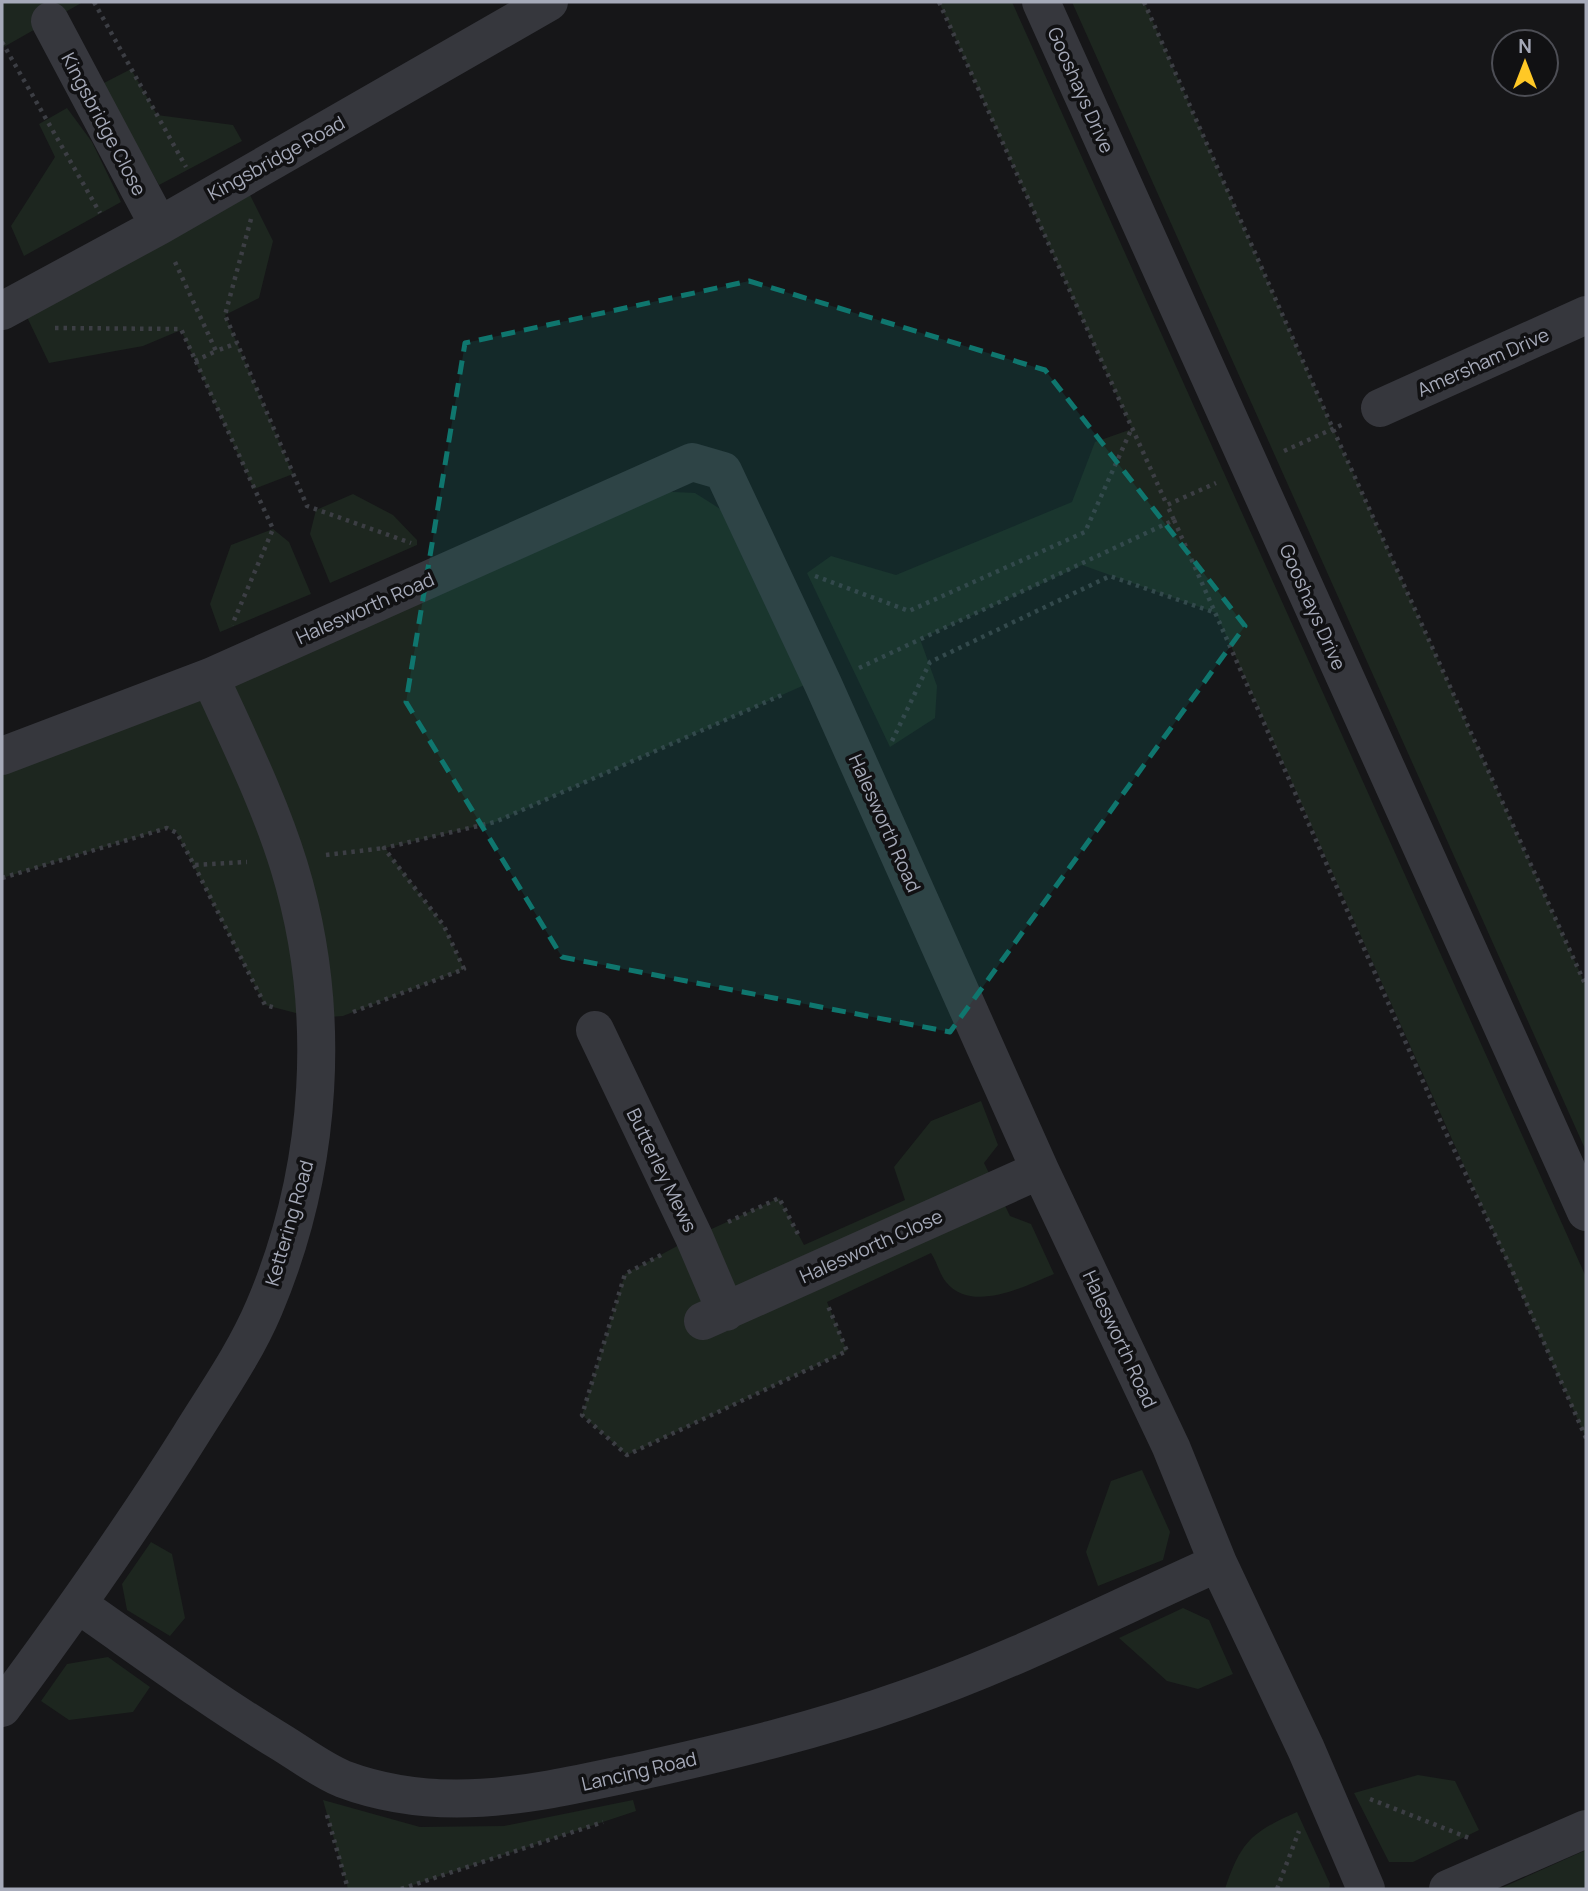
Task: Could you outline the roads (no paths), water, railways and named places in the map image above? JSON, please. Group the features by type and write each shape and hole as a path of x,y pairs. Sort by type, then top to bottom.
{"street":[{"name":"Kingsbridge Road","path":"2,311 159,226 549,2"},
{"name":"Gooshays Drive","path":"1041,2 1586,1212"},
{"name":"Kingsbridge Close","path":"50,21 159,226"},
{"name":"Amersham Drive","path":"1380,408 1586,315"},
{"name":"Halesworth Road","path":"2,756 210,677 692,462 723,471 822,681 1040,1170 1171,1447 1218,1563 1319,1779 1366,1889"},
{"name":"Kettering Road","path":"2,1708 79,1605 150,1501 246,1346 264,1308 298,1204 310,1148 317,1088 315,1018 301,912 276,824 210,677"},
{"name":"Butterley Mews","path":"595,1030 694,1237 714,1316"},
{"name":"Halesworth Close","path":"714,1316 1040,1170"},
{"name":"Lancing Road","path":"79,1605 240,1717 341,1778 394,1793 445,1801 561,1788 677,1763 827,1724 905,1699 987,1667 1218,1563"},
{"path":"1448,1889 1586,1829"}]}
